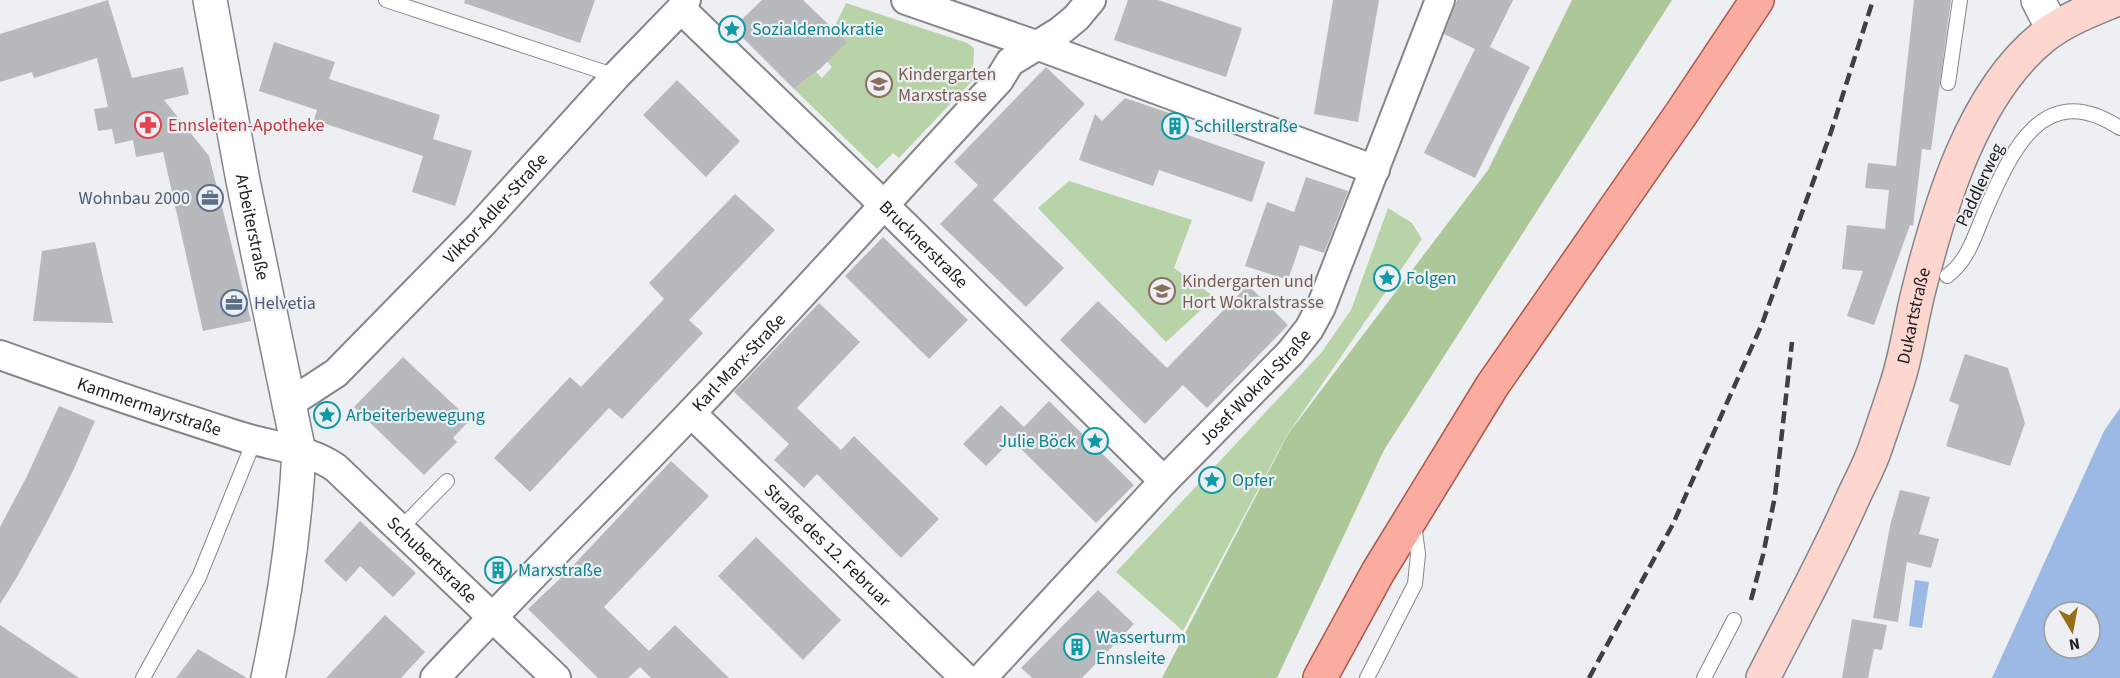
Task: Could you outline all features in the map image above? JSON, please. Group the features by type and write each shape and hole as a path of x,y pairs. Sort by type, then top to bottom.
{"main road":[{"path":"1320,678 1378,572 1492,386 1757,0"},
{"name":"Dukartstraße","path":"1763,678 1843,521 1875,449 1899,376 1932,240 1945,200 1986,106 2002,80 2021,58 2053,29 2083,6 2115,0"}],"street":[{"name":"Arbeiterstraße","path":"210,0 243,181 299,452 286,582 268,678"},
{"path":"906,0 1036,45 1376,170"},
{"name":"Karl-Marx-Straße","path":"435,678 691,413 885,206 999,80 1010,62 1059,32 1076,18 1091,0"},
{"name":"Josef-Wokral-Straße","path":"982,678 1164,481 1290,353 1309,329 1321,307 1376,170 1440,0"},
{"path":"2038,0 2053,29"},
{"name":"Viktor-Adler-Straße","path":"290,403 319,385 344,365 480,226 683,5"},
{"name":"Brucknerstraße","path":"683,5 1164,481"},
{"name":"Kammermayrstraße","path":"1,358 254,441 299,452"},
{"name":"Straße des 12. Februar","path":"691,413 965,678"},
{"name":"Schubertstraße","path":"299,452 325,460 336,468 556,678"}],"lane":[{"path":"386,0 616,76"},
{"path":"1948,83 1960,0"},
{"name":"Paddlerweg","path":"1947,276 1958,268 1967,255 2007,164 2026,133 2046,118 2067,110 2096,115 2118,124"},
{"path":"143,678 199,577 254,441"},
{"path":"400,529 447,481"},
{"path":"1367,678 1416,584 1418,554 1413,515"},
{"path":"1704,678 1734,620"}],"green space":[{"path":"1572,0 1672,0 1384,450 1277,678 1162,678 1288,434 1488,170"},
{"name":"Kindergarten Marxstrasse","path":"846,3 967,43 974,48 973,80 899,158 893,153 877,169 794,89 816,72 822,78 832,67 827,61 833,30"},
{"name":"Kindergarten und Hort Wokralstrasse","path":"1069,181 1192,220 1174,268 1215,297 1166,342 1038,208"},
{"path":"1388,208 1412,223 1422,239 1287,435 1183,631 1116,572 1321,353 1351,310"}],"water":[{"path":"2120,408 2120,678 1992,678 2104,431"},
{"path":"1915,580 1929,582 1922,628 1909,626"}],"building":[{"path":"108,0 132,78 183,67 189,94 164,100 209,156 251,321 203,331 163,152 136,157 133,140 115,144 112,129 98,131 94,109 108,107 97,58 34,78 32,72 0,82 0,34"},
{"path":"465,0 595,0 580,43 464,3"},
{"path":"762,0 803,0 847,42 821,68 794,89 733,28"},
{"path":"1128,0 1158,0 1242,28 1226,77 1114,40"},
{"path":"1333,0 1379,0 1358,122 1314,114"},
{"path":"1457,0 1513,0 1490,47 1530,67 1475,178 1424,153 1475,49 1444,34"},
{"path":"1914,0 1951,0 1931,150 1922,149 1913,226 1910,225 1874,325 1847,316 1863,271 1842,269 1847,225 1885,229 1889,190 1865,188 1868,163 1896,166"},
{"path":"274,42 335,62 329,79 440,115 433,139 472,151 455,206 412,192 423,156 314,120 317,110 259,91"},
{"path":"1046,67 1085,104 993,200 1064,268 1026,307 940,224 978,185 954,162"},
{"path":"677,80 740,141 706,177 643,115"},
{"path":"1125,98 1187,119 1182,133 1265,162 1252,202 1159,170 1153,186 1079,160 1095,114 1102,121"},
{"path":"1306,177 1348,191 1324,253 1300,245 1288,280 1245,266 1267,202 1294,212"},
{"path":"735,194 775,230 689,320 703,333 622,419 609,408 530,492 494,458 570,377 581,387 664,299 649,283"},
{"path":"883,237 968,320 929,359 845,276"},
{"path":"95,242 113,323 33,321 42,251"},
{"path":"1248,285 1288,325 1207,408 1183,385 1145,424 1060,340 1098,301 1167,368"},
{"path":"819,303 860,342 797,408 841,450 854,436 939,519 901,558 817,474 804,488 774,460 789,444 734,392"},
{"path":"1965,354 2008,368 2025,423 2010,466 1946,446 1959,405 1949,401"},
{"path":"403,357 470,420 453,438 457,442 424,475 354,407"},
{"path":"1049,401 1134,485 1096,523 1012,440 986,466 963,444 1001,405 1024,427"},
{"path":"59,406 95,421 47,522 0,604 0,527 27,476"},
{"path":"671,461 709,496 604,607 649,651 675,625 729,678 651,678 640,667 628,678 598,678 528,609 568,571"},
{"path":"1900,490 1930,497 1919,534 1939,539 1931,568 1907,562 1898,622 1873,618 1890,526"},
{"path":"360,521 416,573 393,597 360,566 346,582 324,561"},
{"path":"756,537 841,620 803,660 718,576"},
{"name":"Wasserturm Ennsleite","path":"1098,590 1134,624 1082,678 1032,678 1021,668"},
{"path":"385,615 425,652 401,678 326,678"},
{"path":"1852,619 1887,625 1882,650 1874,649 1868,678 1842,678"},
{"path":"0,625 79,678 0,678"},
{"path":"198,649 247,678 176,678"}],"railway":[{"path":"1589,678 1673,524 1762,324 1831,132 1873,0"},
{"path":"1751,600 1775,496 1792,342"}],"place":[{"name":"Sozialdemokratie","path":"732,29"},
{"name":"Kindergarten Marxstrasse","path":"879,84"},
{"name":"Ennsleiten-Apotheke","path":"148,125"},
{"name":"Schillerstraße","path":"1175,126"},
{"name":"Wohnbau 2000","path":"210,198"},
{"name":"Folgen","path":"1387,278"},
{"name":"Kindergarten und Hort Wokralstrasse","path":"1162,291"},
{"name":"Helvetia","path":"234,303"},
{"name":"Arbeiterbewegung","path":"327,415"},
{"name":"Julie Böck","path":"1095,441"},
{"name":"Opfer","path":"1212,480"},
{"name":"Marxstraße","path":"498,570"},
{"name":"Wasserturm Ennsleite","path":"1077,647"}]}
